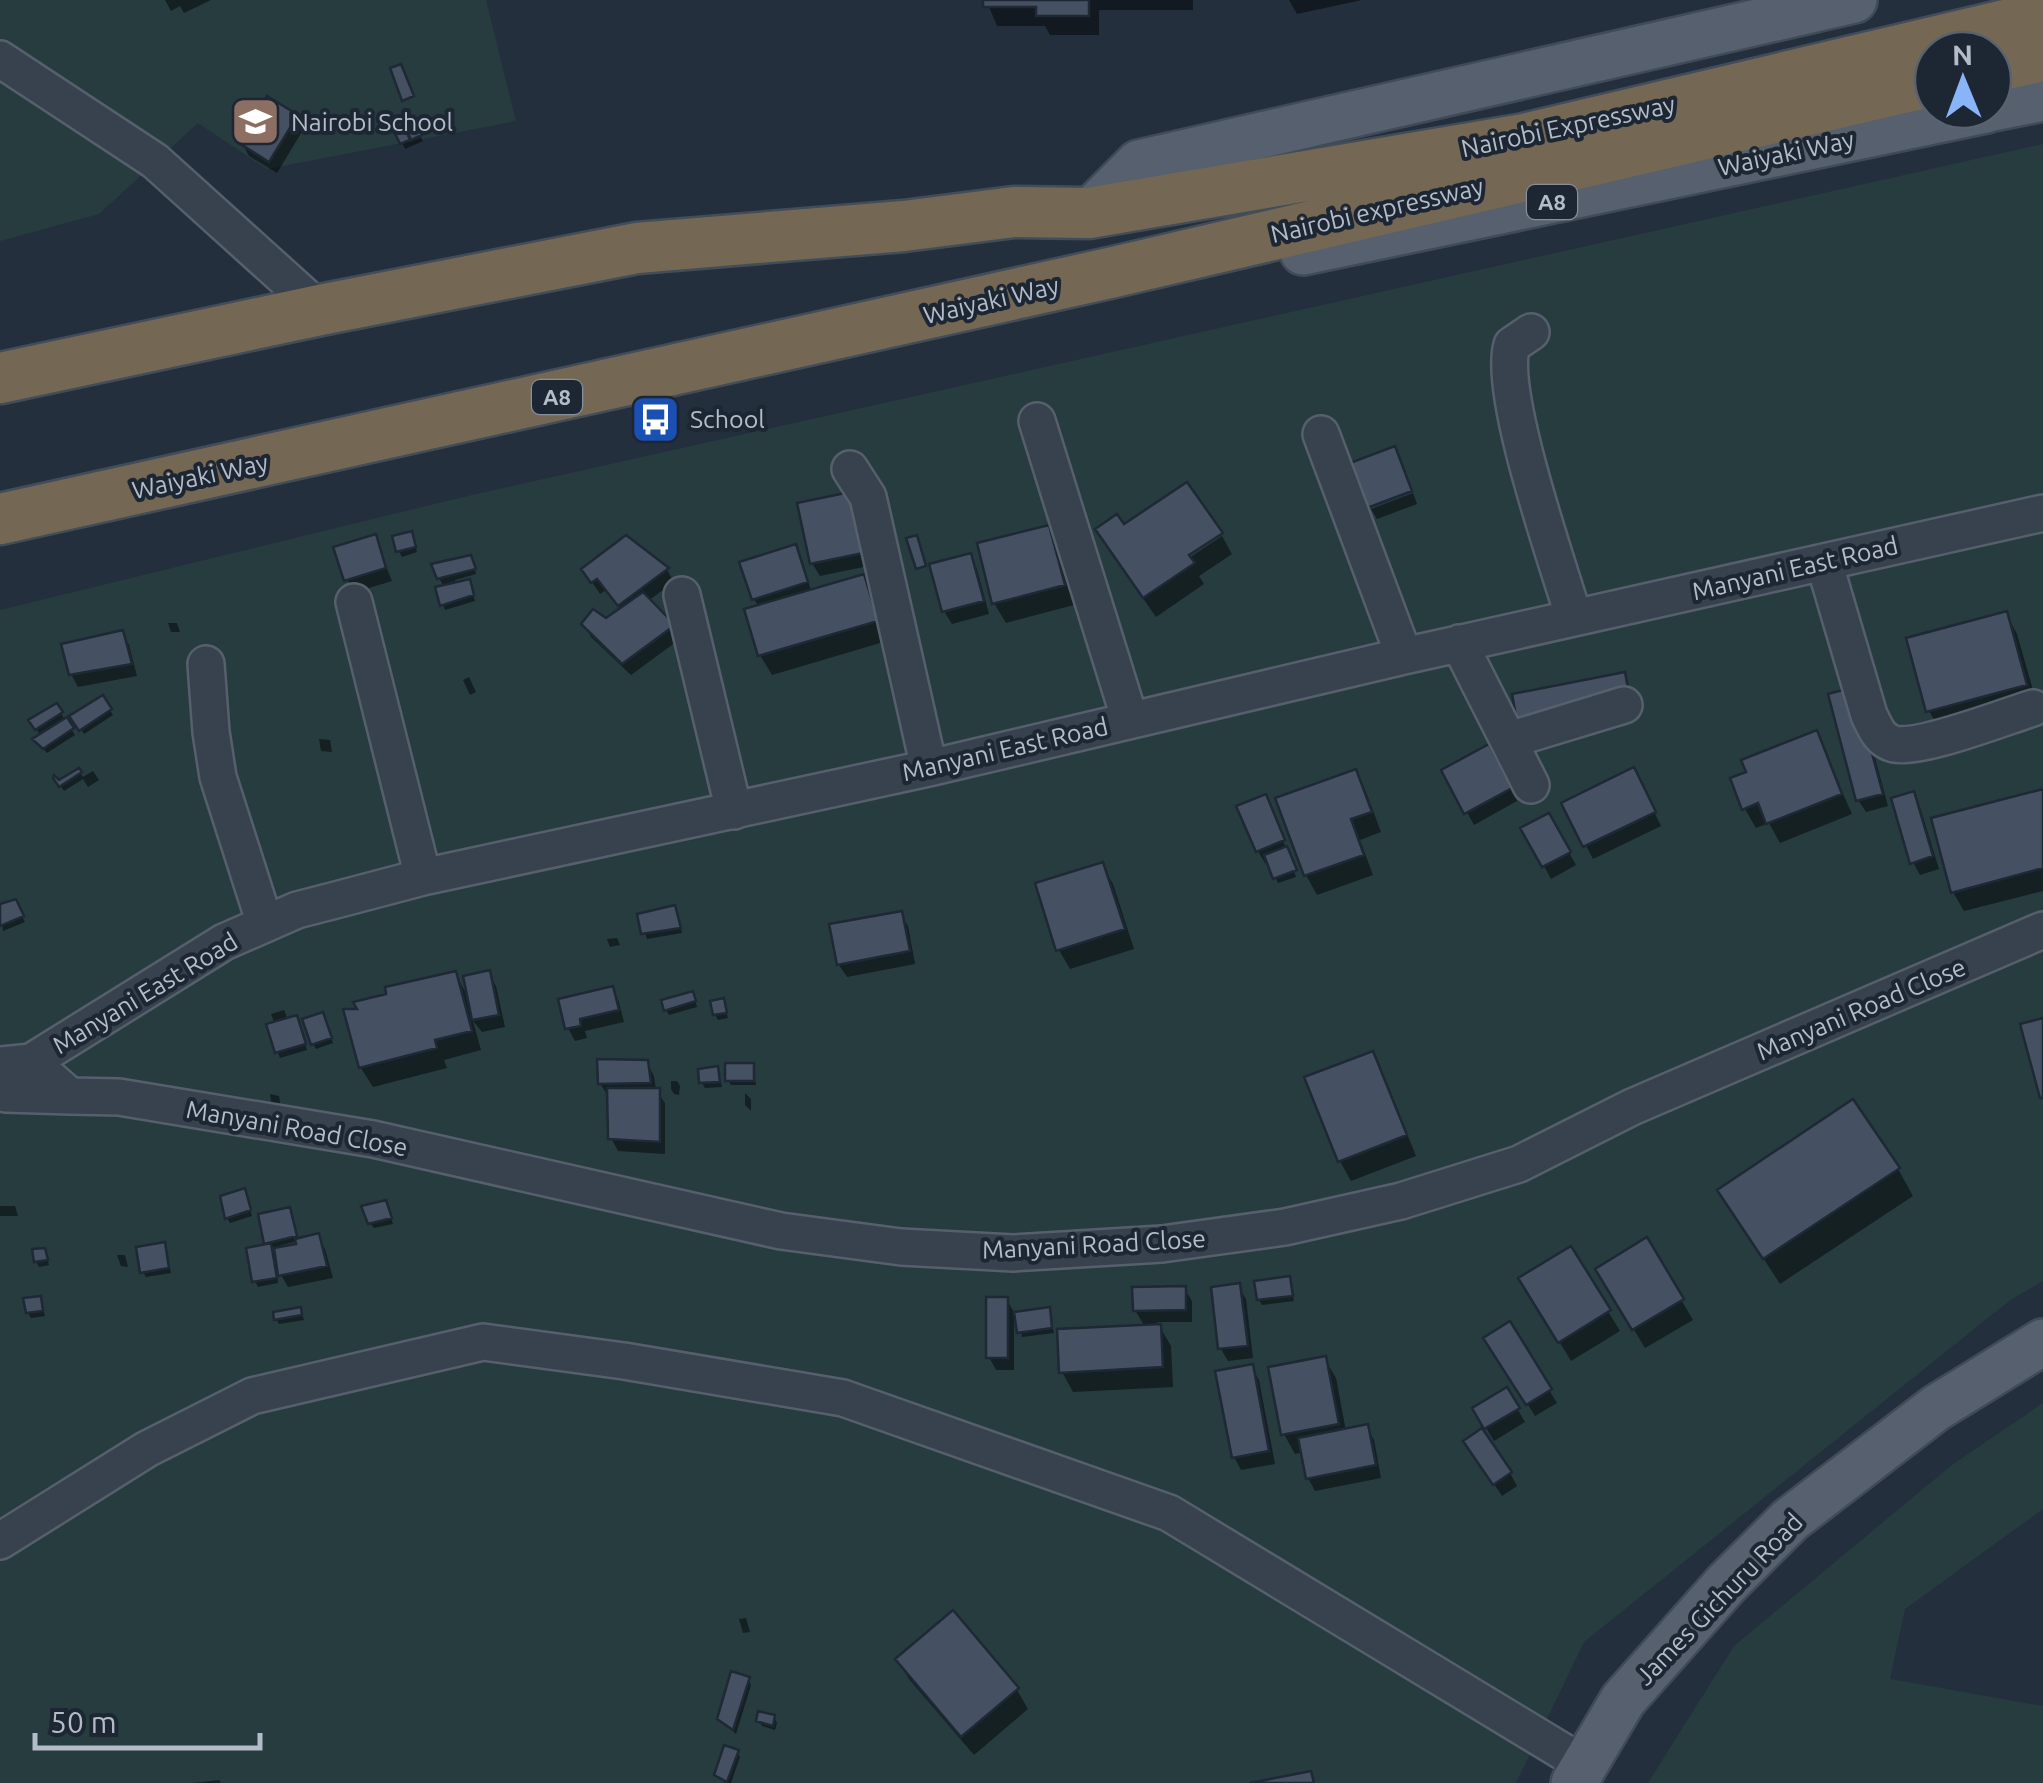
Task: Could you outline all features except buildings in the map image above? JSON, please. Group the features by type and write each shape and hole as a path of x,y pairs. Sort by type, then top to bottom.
{"highway":[{"name":"Nairobi Expressway","path":"1089,213 1524,139 2043,16"},
{"path":"2013,63 2043,56"},
{"name":"Nairobi expressway","path":"1114,272 1913,86"},
{"path":"0,378 638,248 904,226 1014,212 1089,213"},
{"name":"Waiyaki Way","path":"0,519 1114,272"}],"main road":[{"path":"1089,213 1139,164 1854,0"},
{"name":"Waiyaki Way","path":"2013,104 2043,98"},
{"name":"Waiyaki Way","path":"1114,272 1259,260 1913,126"},
{"name":"James Gichuru Road","path":"1579,1774 1623,1700 1726,1584 1790,1520 1936,1408 2043,1342"}],"street":[{"path":"0,59 155,161 320,310"},
{"path":"1531,332 1512,345 1509,374 1522,439 1574,618"},
{"path":"1036,421 1130,720"},
{"path":"1321,434 1404,656"},
{"path":"850,470 868,497 929,768"},
{"name":"Manyani East Road","path":"28,1058 224,942 298,910 423,877 929,768 1459,643 2043,512"},
{"path":"1824,562 1869,715 1880,736 1894,744 1916,744 2033,708"},
{"path":"682,596 734,811"},
{"path":"354,602 423,877"},
{"path":"1459,643 1531,785"},
{"path":"206,664 210,732 218,777 265,924"},
{"path":"1508,740 1624,705"},
{"name":"Manyani Road Close","path":"0,1090 6,1094 86,1096 373,1140 782,1231 901,1247 1012,1253 1162,1244 1285,1227 1401,1201 1520,1164 1632,1106 2043,930"},
{"path":"28,1058 82,1082 86,1096"},
{"path":"0,1540 147,1449 252,1396 483,1342 624,1361 843,1398 1170,1513 1579,1774"}],"green space":[{"name":"Nairobi School","path":"0,0 486,0 516,121 267,169 198,123 99,214 0,241"},
{"path":"2043,144 2043,1281 2009,1301 1584,1642 1516,1783 0,1783 0,610 459,498"},
{"path":"2043,1403 2043,1509 1905,1609 1890,1679 2043,1706 2043,1783 1648,1783 1734,1646 1952,1465"}],"place":[{"name":"Nairobi School","path":"256,122"},
{"name":"School","path":"655,419"}]}
